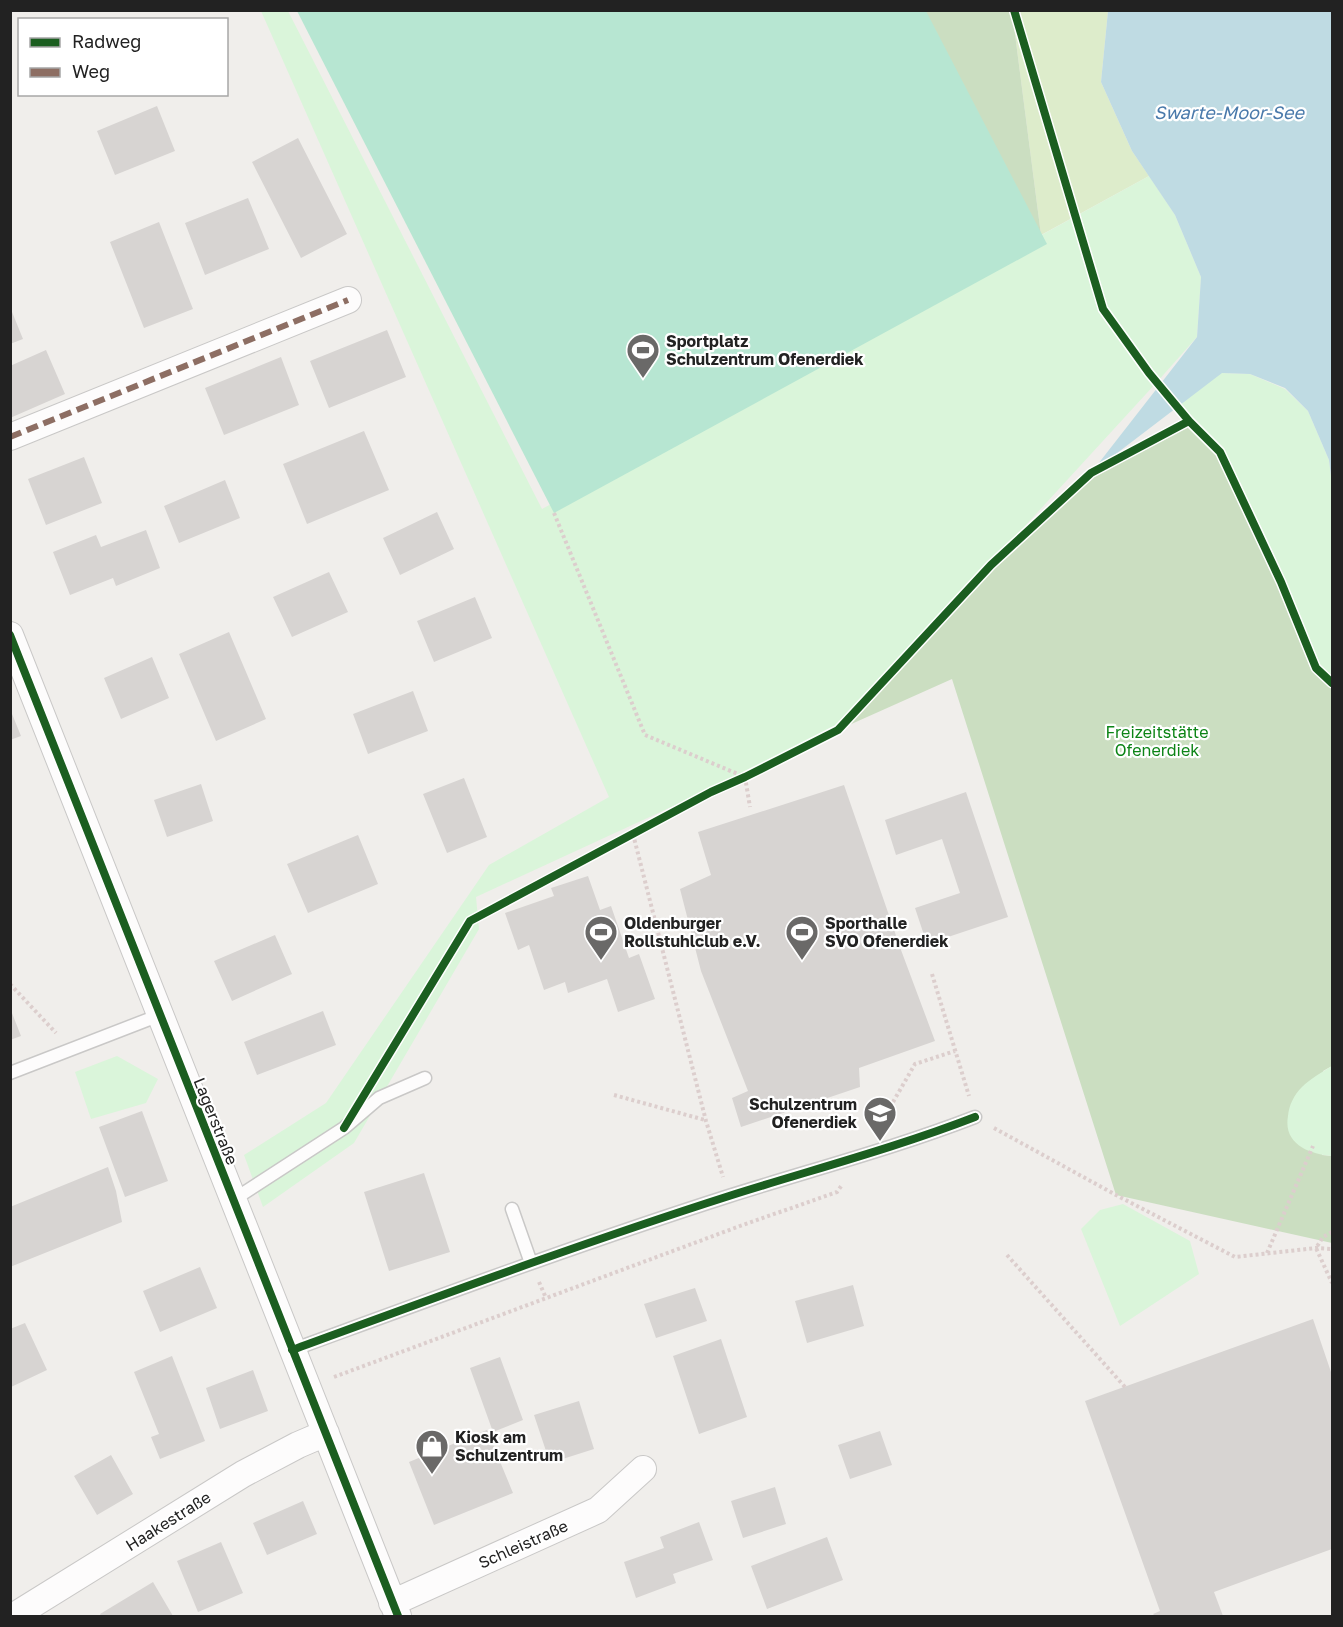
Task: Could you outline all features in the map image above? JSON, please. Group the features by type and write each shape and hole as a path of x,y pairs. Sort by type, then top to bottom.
{"street":[{"path":"10,437 348,300"},
{"name":"Lagerstraße","path":"10,635 395,1610"},
{"name":"Haakestraße","path":"14,1617 243,1474 326,1433"},
{"name":"Schleistraße","path":"395,1610 598,1510 643,1468"}],"lane":[{"path":"10,1073 160,1015"},
{"path":"233,1200 344,1128 380,1098 425,1078"},
{"path":"292,1350 531,1263 729,1196 860,1157 975,1117"},
{"path":"512,1209 531,1263"}],"path":[{"path":"554,513 645,735 745,777"},
{"path":"736,781 755,772"},
{"path":"745,777 750,807"},
{"path":"622,840 642,829"},
{"path":"633,834 706,1121 740,1226"},
{"path":"932,974 975,1117 1116,1195 1235,1257 1316,1248 1332,1249"},
{"path":"10,984 71,1049"},
{"path":"308,1386 837,1192 915,1064 955,1051"},
{"path":"614,1095 706,1121"},
{"path":"1267,1254 1313,1146"},
{"path":"1316,1248 1323,1237 1332,1232"},
{"path":"1316,1248 1332,1282"},
{"path":"1007,1255 1125,1387"}],"green space":[{"path":"261,11 288,11 542,509 1149,176 1175,215 1201,277 1197,337 838,730 476,897 479,929 354,1143 263,1207 244,1155 326,1103 489,865 609,797"},
{"name":"Sportplatz Schulzentrum Ofenerdiek","path":"297,11 926,11 1047,244 554,513"},
{"path":"925,11 1012,11 1041,235"},
{"path":"1012,11 1108,11 1101,82 1132,151 1149,176 1041,235"},
{"path":"1221,373 1250,374 1285,389 1308,411 1329,460 1332,484 1332,683 1316,668 1281,582 1220,452 1171,400"},
{"name":"Freizeitstätte Ofenerdiek","path":"1189,421 1220,452 1281,582 1316,668 1332,683 1332,1066 1323,1071 1322,1155 1332,1156 1332,1243 1116,1195 952,679 838,730 991,565 1091,473"},
{"path":"117,1056 158,1079 146,1103 91,1119 75,1072"},
{"path":"1332,1066 1332,1156 1315,1153 1300,1146 1290,1134 1288,1116 1292,1100 1302,1087"},
{"path":"1123,1204 1190,1241 1199,1274 1120,1326 1081,1229 1100,1210"}],"water":[{"name":"Swarte-Moor-See","path":"1108,11 1332,11 1332,484 1329,460 1308,411 1285,388 1250,374 1222,373 1091,473 1197,337 1201,277 1175,215 1132,151 1101,82"}],"building":[{"path":"157,106 175,151 115,175 97,131"},
{"path":"298,138 347,234 301,258 252,162"},
{"path":"248,198 269,249 205,275 185,223"},
{"path":"159,222 193,309 144,328 110,242"},
{"path":"10,307 23,339 10,344"},
{"path":"387,330 406,377 329,408 310,361"},
{"path":"46,350 65,394 10,418 10,366"},
{"path":"281,357 299,405 224,435 205,388"},
{"path":"364,431 389,490 307,524 283,464"},
{"path":"84,457 102,503 46,525 28,479"},
{"path":"225,480 240,518 179,543 164,506"},
{"path":"437,512 454,549 400,575 383,538"},
{"path":"146,530 160,568 116,586 113,578 70,595 53,552 96,535 101,547"},
{"path":"329,572 348,612 292,637 273,597"},
{"path":"475,597 492,638 434,662 417,621"},
{"path":"229,632 266,719 216,741 179,654"},
{"path":"152,657 169,698 121,719 104,678"},
{"path":"413,691 428,731 368,754 353,714"},
{"path":"10,709 21,736 10,740"},
{"path":"464,778 487,837 447,853 423,794"},
{"path":"201,784 213,821 167,837 154,800"},
{"name":"Sporthalle SVO Ofenerdiek","path":"844,785 935,1041 859,1068 860,1087 741,1127 732,1098 748,1091 701,971 680,889 711,875 698,832"},
{"path":"966,792 1008,917 927,944 915,908 960,893 942,839 896,855 885,820"},
{"path":"358,835 378,884 308,913 287,864"},
{"path":"588,876 600,910 611,906 629,958 639,954 655,999 618,1012 607,979 568,993 565,982 544,990 529,945 518,950 505,913 554,896 551,888"},
{"path":"275,935 292,974 232,1001 214,961"},
{"path":"10,1008 21,1036 10,1040"},
{"path":"323,1011 336,1045 257,1075 244,1042"},
{"path":"142,1111 168,1181 125,1197 99,1127"},
{"path":"108,1167 116,1191 122,1222 10,1267 10,1207"},
{"path":"424,1173 450,1252 389,1271 364,1192"},
{"path":"200,1267 217,1308 160,1332 143,1291"},
{"path":"853,1285 864,1326 807,1343 795,1301"},
{"path":"695,1288 707,1321 656,1338 644,1304"},
{"path":"1313,1319 1332,1375 1332,1549 1214,1592 1223,1616 1155,1616 1153,1614 1160,1611 1085,1401"},
{"path":"25,1323 47,1370 11,1387 10,1329"},
{"path":"721,1339 747,1417 699,1434 673,1356"},
{"path":"172,1356 205,1441 160,1459 151,1437 159,1434 134,1372"},
{"path":"500,1357 523,1420 493,1432 470,1368"},
{"path":"253,1370 268,1411 220,1429 206,1388"},
{"path":"579,1401 594,1449 550,1463 534,1415"},
{"path":"487,1430 513,1493 434,1525 409,1462"},
{"path":"880,1431 892,1465 850,1479 838,1445"},
{"path":"111,1455 133,1494 97,1515 74,1476"},
{"path":"775,1487 786,1524 743,1538 731,1501"},
{"path":"303,1501 317,1534 267,1555 253,1523"},
{"path":"699,1522 713,1560 673,1574 676,1583 636,1598 624,1562 664,1548 660,1537"},
{"path":"827,1537 843,1580 767,1609 751,1566"},
{"path":"221,1542 243,1593 198,1612 177,1561"},
{"path":"153,1582 173,1616 101,1616 100,1614"}],"marked path":[{"path":"10,437 348,300"}],"cycle path":[{"path":"1014,10 1103,309 1149,373 1189,421 1220,452 1281,582 1316,668 1332,683"},
{"path":"344,1128 470,921 711,792 838,730 991,565 1091,473 1189,421"},
{"path":"10,635 398,1616"},
{"path":"292,1350 619,1232 884,1149 975,1117"}],"place":[{"name":"Sportplatz Schulzentrum Ofenerdiek","path":"643,379"},
{"name":"Oldenburger Rollstuhlclub e.V.","path":"601,961"},
{"name":"Sporthalle SVO Ofenerdiek","path":"802,961"},
{"name":"Schulzentrum Ofenerdiek","path":"880,1142"},
{"name":"Kiosk am Schulzentrum","path":"432,1475"}]}
